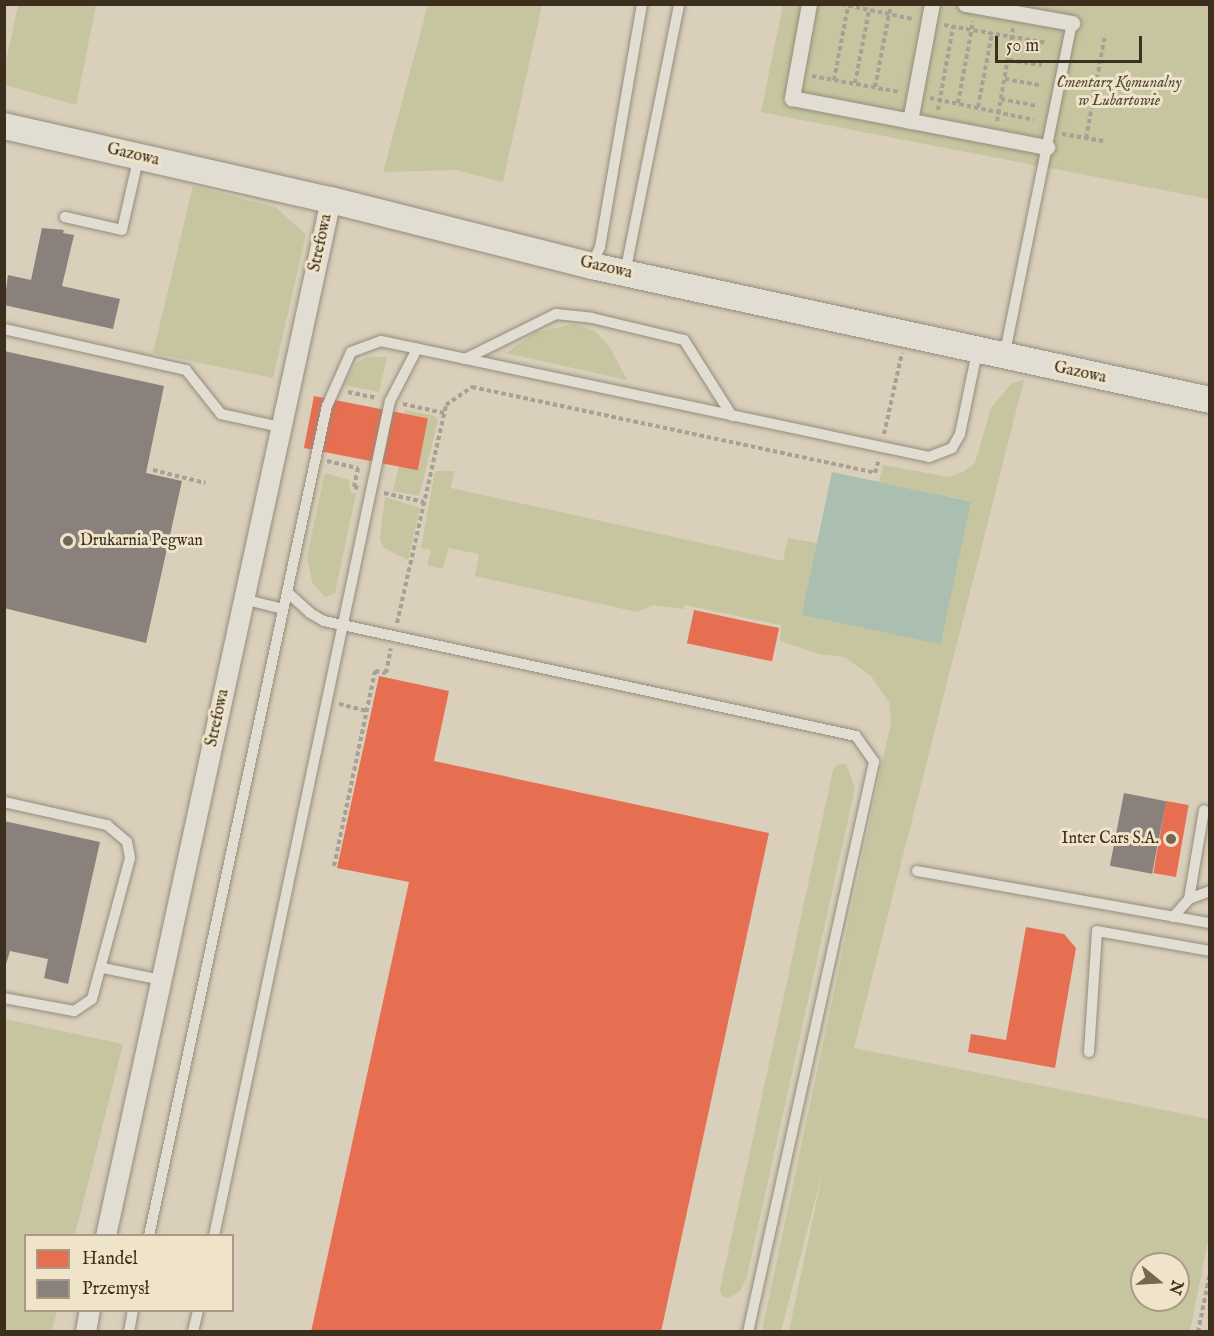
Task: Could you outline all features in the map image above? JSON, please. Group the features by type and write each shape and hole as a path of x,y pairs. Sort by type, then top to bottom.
{"street":[{"path":"809,4 792,98 1047,147"},
{"path":"910,121 932,4"},
{"path":"970,5 1072,23"},
{"name":"Gazowa","path":"4,126 331,200 592,266 977,352 1209,400"},
{"name":"Strefowa","path":"106,1234 331,200"},
{"path":"86,1332 90,1312"}],"lane":[{"path":"592,266 600,247 642,4"},
{"path":"625,273 679,4"},
{"path":"1004,357 1072,23"},
{"path":"64,217 122,230 139,156"},
{"path":"465,359 556,314 592,318 684,340 732,416"},
{"path":"4,329 186,370 221,414 280,427"},
{"path":"149,1234 327,406 351,352 381,340 929,457 952,448 960,434 977,352"},
{"path":"214,1234 345,625 390,401 417,349"},
{"path":"287,591 310,614 345,625 856,736 874,762 748,1332"},
{"path":"243,600 283,609"},
{"path":"4,802 107,825 127,842 130,858 98,989 84,1008 74,1011 4,998"},
{"path":"1190,899 1204,810"},
{"path":"917,871 1209,923"},
{"path":"1173,917 1190,899 1209,891"},
{"path":"1089,1052 1096,931 1209,951"},
{"path":"103,968 161,980"},
{"path":"129,1332 134,1312"},
{"path":"193,1332 198,1312"}],"path":[{"path":"875,87 891,4"},
{"path":"958,103 970,5"},
{"path":"834,80 848,6"},
{"path":"855,83 869,10"},
{"path":"994,137 1016,13"},
{"path":"935,125 953,27"},
{"path":"978,107 992,33"},
{"path":"1086,138 1105,36"},
{"path":"1011,37 1047,43"},
{"path":"1008,60 1042,65"},
{"path":"1005,79 1039,85"},
{"path":"1001,99 1036,106"},
{"path":"998,112 1034,120"},
{"path":"1050,132 1103,141"},
{"path":"334,866 375,671 386,673 446,405 472,387 875,473 906,336"},
{"path":"334,389 444,413"},
{"path":"153,470 205,483"},
{"path":"1198,1332 1209,1273"}],"green space":[{"path":"18,5 96,5 76,105 5,85 5,65"},
{"path":"428,5 542,5 503,182 456,170 383,172"},
{"name":"Cmentarz Komunalny w Lubartowie","path":"783,5 1209,5 1209,199 761,112"},
{"path":"193,186 275,207 306,234 273,378 153,353"},
{"path":"574,324 595,331 609,346 627,380 506,353 534,333"},
{"path":"367,357 387,357 379,392 344,385 356,363"},
{"path":"1024,380 854,1048 1209,1119 1209,1236 1190,1331 789,1331 824,1166 781,1331 762,1331 891,722 889,702 871,676 844,657 819,654 780,641 781,625 685,605 684,609 653,605 637,612 475,576 479,554 448,548 443,569 427,565 431,550 421,548 435,471 454,471 451,488 783,561 788,538 817,543 803,615 971,501 879,482 883,465 949,477 963,472 975,463 991,408 1012,383"},
{"path":"405,410 435,416 438,421 419,496 393,491 399,466 428,418 404,413"},
{"path":"325,473 349,480 351,493 356,494 335,593 325,597 312,582 307,556"},
{"path":"385,497 420,508 408,560 384,548 380,539"},
{"path":"838,764 846,764 855,788 747,1276 740,1291 728,1298 722,1296 720,1290 833,770"},
{"path":"5,1019 123,1044 75,1234 24,1234 24,1312 57,1312 52,1331 5,1331"}],"shaded area":[{"path":"832,472 971,502 941,644 802,615"}],"building: Handel":[{"path":"314,396 428,418 418,470 304,448"},
{"path":"694,610 779,628 772,661 687,643"},
{"path":"379,676 449,691 434,761 769,833 661,1332 311,1332 409,882 337,868"},
{"name":"Inter Cars S.A.","path":"1166,801 1189,805 1176,877 1153,873"},
{"path":"1026,927 1064,934 1076,948 1055,1068 968,1052 971,1034 1006,1040"}],"building: Przemysł":[{"path":"42,228 64,230 63,233 74,235 62,286 120,299 113,329 4,305 8,275 31,280"},
{"name":"Drukarnia Pegwan","path":"4,351 164,386 146,473 182,481 146,643 4,608"},
{"path":"1124,793 1166,801 1152,874 1110,866"},
{"path":"4,821 100,842 68,984 44,978 48,959 10,951 4,971"}],"place":[{"name":"Drukarnia Pegwan","path":"68,541"},
{"name":"Inter Cars S.A.","path":"1171,839"}]}
